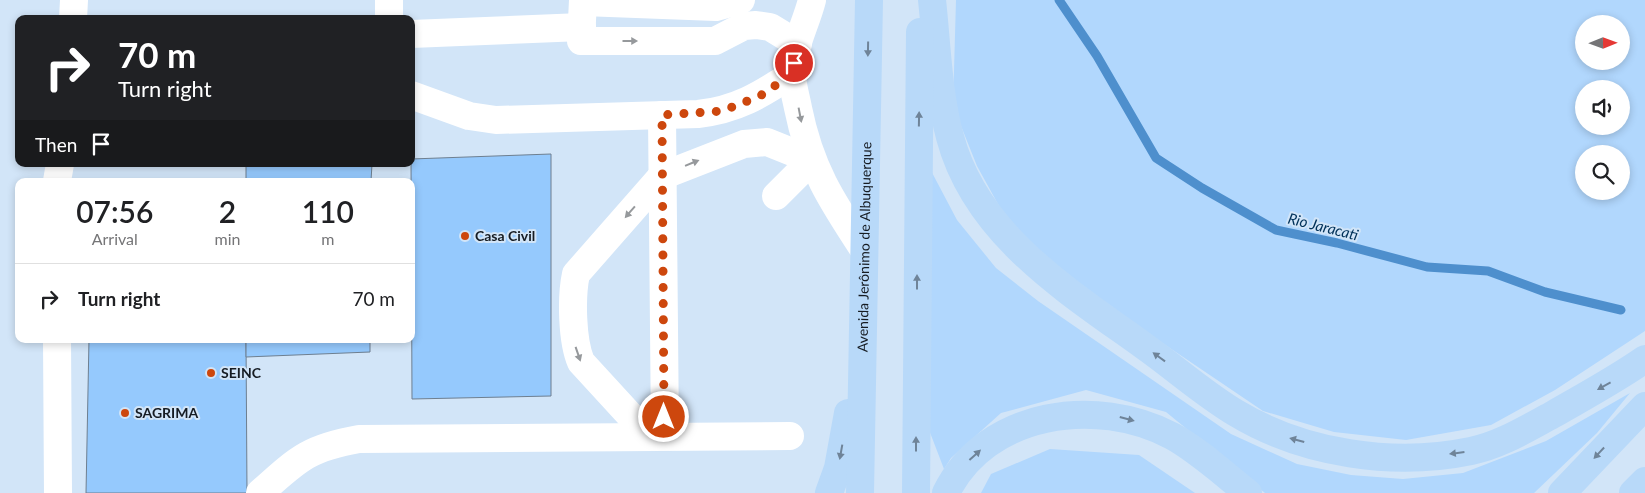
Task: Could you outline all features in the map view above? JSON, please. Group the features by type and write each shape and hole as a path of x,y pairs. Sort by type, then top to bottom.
{"main road":[{"name":"Avenida Jerônimo de Albuquerque","path":"860,493 869,0"},
{"path":"916,493 921,0"},
{"path":"932,0 942,97 950,138 960,168 986,210 1004,234 1059,284 1237,413 1288,438 1336,451 1382,457 1434,456 1472,451 1508,438 1616,379 1645,359"},
{"path":"829,493 838,468 863,335"},
{"path":"1562,493 1645,406"},
{"path":"946,493 965,464 988,444 1013,429 1040,419 1084,414 1126,418 1172,436 1248,493"},
{"path":"1633,493 1645,481"}],"lane":[{"path":"73,15 74,0"},
{"path":"389,0 389,15"},
{"path":"415,34 716,7 741,0"},
{"path":"812,0 798,44 792,74 802,129 812,160 827,194 864,250"},
{"path":"583,18 715,41 744,26 756,25 770,27 798,44"},
{"path":"415,96 469,116 496,120 662,115 722,111 760,96 792,74"},
{"path":"656,435 662,115"},
{"path":"656,435 581,362 575,349 574,283 576,274 662,176 744,144 767,142 812,160"},
{"path":"776,196 812,160"},
{"path":"57,343 58,493"},
{"path":"260,493 292,464 308,453 326,445 359,439 656,435 790,436"}],"shaded area":[{"path":"956,0 1645,0 1645,331 1555,390 1491,425 1406,440 1334,432 1263,411 1081,288 1036,251 1004,215 977,166 953,106"},
{"path":"928,165 957,220 996,268 1038,301 1231,434 1297,464 1351,475 1403,479 1463,473 1546,441 1630,393 1597,433 1534,493 1265,493 1166,412 1086,390 1001,413 951,458 944,469 916,396"},
{"path":"1050,449 1139,455 1195,493 981,493 991,474"}],"building":[{"path":"551,154 551,396 412,399 412,343 415,343 415,178 411,178 411,167 415,167 415,159"},
{"path":"246,167 372,167 371,178 246,178"},
{"path":"89,343 246,343 247,493 86,493"},
{"path":"246,343 370,343 370,352 246,357"}],"waterway":[{"name":"Rio Jaracati","path":"1059,0 1097,56 1156,158 1202,188 1276,230 1337,243 1427,267 1488,271 1545,292 1621,310"}],"place":[{"name":"Casa Civil","path":"465,236"},
{"name":"SEINC","path":"211,373"},
{"name":"SAGRIMA","path":"125,413"}],"route":[{"path":"664,417 662,115 722,111 760,96 792,74 794,63"}]}
